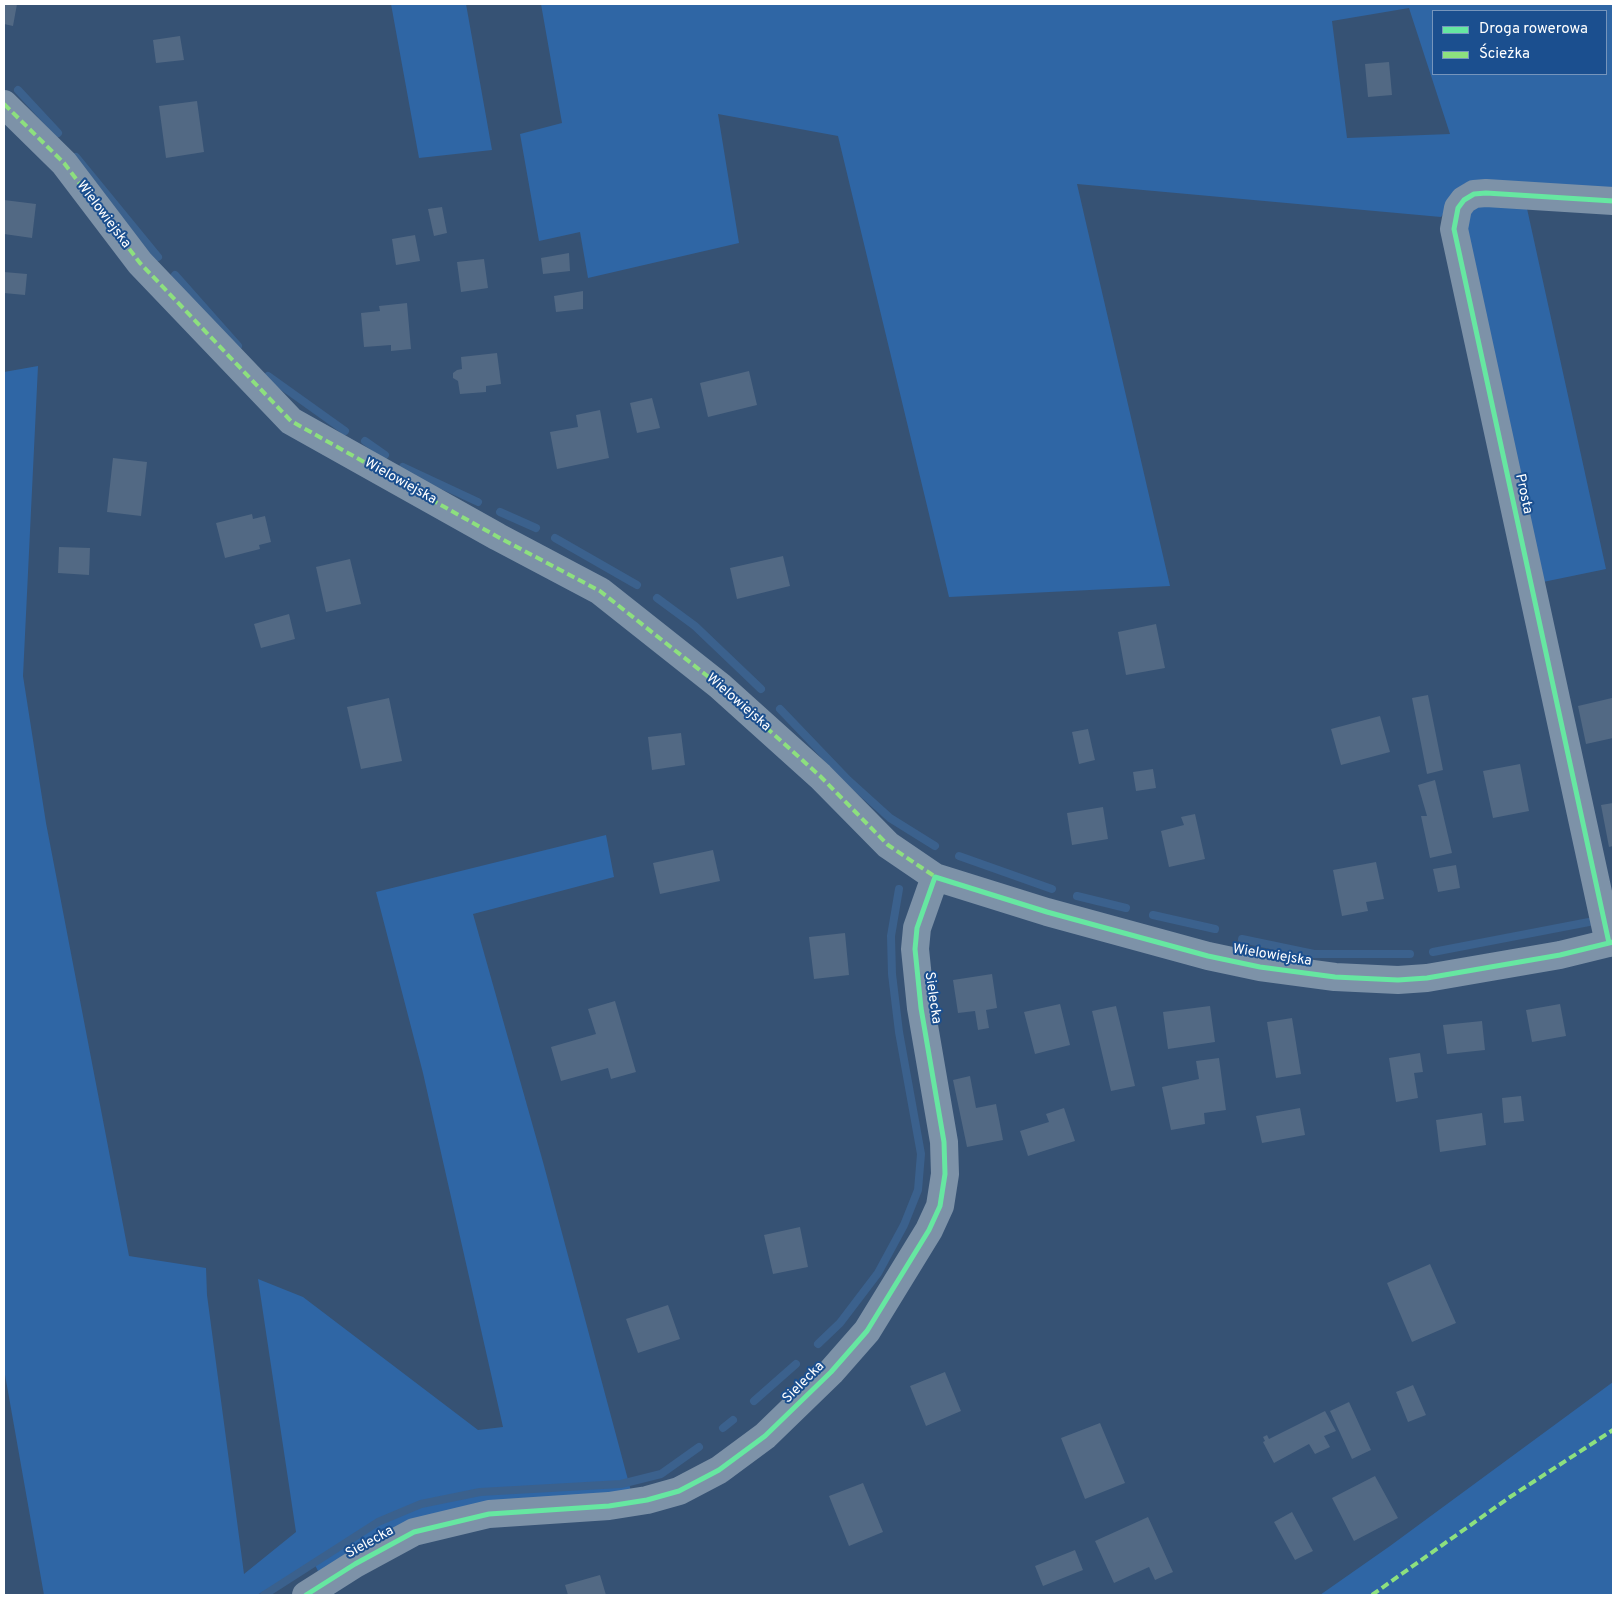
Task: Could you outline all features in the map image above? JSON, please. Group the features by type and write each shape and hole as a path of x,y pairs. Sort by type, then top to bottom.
{"street":[{"name":"Wielowiejska","path":"4,104 64,163 140,263 291,421 498,537 600,591 720,686 820,776 888,845 935,877 1047,912 1208,956 1260,967 1367,980 1426,978 1560,956 1611,943"},
{"name":"Prosta","path":"1611,943 1454,229 1458,208 1464,200 1474,194 1486,193 1613,201"},
{"name":"Sielecka","path":"306,1595 355,1564 414,1532 489,1514 609,1506 647,1500 680,1491 719,1470 765,1436 831,1372 867,1330 929,1230 940,1206 945,1174 944,1142 921,1008 915,949 919,920 935,877"}],"shaded area":[{"path":"391,4 466,4 492,150 419,158"},
{"path":"541,4 1613,4 1613,191 1465,183 1441,217 1077,184 1170,586 949,597 838,136 718,114 739,243 588,278 580,232 539,241 520,134 562,123","holes":["1409,8 1450,134 1347,138 1332,21"]},
{"path":"1480,202 1526,204 1606,569 1543,582 1465,243 1469,216"},
{"path":"38,366 23,676 46,823 129,1256 206,1268 207,1295 244,1574 296,1532 258,1279 303,1297 478,1430 503,1427 423,1073 376,892 606,835 614,877 473,914 543,1162 631,1491 446,1513 319,1573 314,1563 257,1595 44,1595 4,1369 4,372"},
{"path":"1613,1382 1613,1595 1320,1595 1390,1546"}],"building":[{"path":"4,4 17,4 13,26 4,24"},
{"path":"180,36 184,60 156,63 153,40"},
{"path":"1389,62 1392,95 1368,97 1365,64"},
{"path":"197,101 204,152 166,158 159,106"},
{"path":"4,200 36,204 32,238 4,234"},
{"path":"442,207 447,233 434,236 428,209"},
{"path":"415,235 420,261 396,265 392,239"},
{"path":"569,253 570,271 543,274 541,258"},
{"path":"484,259 488,288 461,292 457,262"},
{"path":"4,272 27,274 25,295 4,293"},
{"path":"583,291 583,309 556,312 554,296"},
{"path":"407,303 411,349 391,351 391,345 364,347 361,313 380,311 379,306"},
{"path":"497,353 501,384 486,386 486,392 460,394 458,381 453,378 453,373 462,369 461,357"},
{"path":"749,371 757,405 708,417 700,383"},
{"path":"652,398 660,428 637,433 630,403"},
{"path":"600,410 609,458 557,469 550,432 578,427 576,415"},
{"path":"113,458 147,462 141,516 107,512"},
{"path":"252,514 253,519 265,516 271,542 259,545 260,549 225,558 216,523"},
{"path":"59,547 90,548 89,575 58,573"},
{"path":"783,556 790,586 737,599 730,568"},
{"path":"350,559 361,604 326,612 316,567"},
{"path":"289,614 295,639 261,648 254,624"},
{"path":"1156,624 1165,668 1126,675 1118,632"},
{"path":"1428,695 1443,770 1427,774 1412,698"},
{"path":"389,698 402,761 361,769 347,707"},
{"path":"1612,698 1613,738 1586,744 1578,706"},
{"path":"1380,716 1390,752 1341,765 1331,729"},
{"path":"1088,729 1095,760 1079,764 1072,732"},
{"path":"681,733 685,765 652,770 648,737"},
{"path":"1520,764 1529,811 1493,818 1483,771"},
{"path":"1153,769 1156,788 1136,791 1133,772"},
{"path":"1435,780 1452,853 1430,858 1421,816 1427,816 1418,785"},
{"path":"1613,803 1613,846 1609,847 1601,805"},
{"path":"1103,807 1108,839 1072,845 1067,813"},
{"path":"1195,814 1205,859 1169,867 1161,831 1184,825 1181,817"},
{"path":"713,850 720,881 660,894 653,863"},
{"path":"1376,862 1384,899 1366,902 1368,911 1342,916 1333,870"},
{"path":"1456,865 1460,888 1438,892 1433,869"},
{"path":"845,933 849,975 814,979 809,937"},
{"path":"992,974 997,1008 986,1010 989,1028 978,1030 975,1011 958,1013 953,980"},
{"path":"615,1001 636,1072 611,1079 608,1068 561,1081 551,1047 596,1034 588,1009"},
{"path":"1060,1004 1070,1045 1035,1054 1024,1012"},
{"path":"1560,1004 1566,1036 1532,1042 1526,1010"},
{"path":"1116,1006 1135,1086 1111,1091 1092,1011"},
{"path":"1210,1006 1215,1042 1168,1049 1163,1012"},
{"path":"1292,1018 1301,1074 1276,1078 1267,1022"},
{"path":"1482,1021 1485,1050 1447,1054 1443,1025"},
{"path":"1420,1053 1423,1072 1414,1073 1418,1098 1396,1102 1389,1058"},
{"path":"1219,1058 1226,1110 1204,1113 1205,1124 1171,1130 1162,1087 1199,1079 1196,1061"},
{"path":"970,1076 976,1108 996,1104 1003,1140 967,1147 953,1080"},
{"path":"1521,1096 1524,1121 1504,1123 1502,1098"},
{"path":"1064,1108 1075,1141 1028,1156 1020,1131 1049,1122 1046,1114"},
{"path":"1300,1108 1305,1135 1262,1143 1256,1116"},
{"path":"1482,1113 1486,1145 1440,1152 1436,1120"},
{"path":"800,1227 808,1267 773,1274 764,1235"},
{"path":"1430,1264 1456,1323 1412,1342 1387,1283"},
{"path":"668,1305 680,1339 638,1353 626,1319"},
{"path":"945,1372 961,1411 926,1426 910,1386"},
{"path":"1413,1385 1426,1415 1408,1422 1396,1392"},
{"path":"1349,1402 1371,1450 1352,1459 1330,1411"},
{"path":"1325,1411 1336,1431 1324,1436 1330,1447 1315,1454 1309,1444 1274,1463 1263,1442 1265,1441 1263,1437 1267,1435 1269,1439"},
{"path":"1100,1423 1125,1483 1085,1499 1061,1438"},
{"path":"1375,1476 1398,1518 1354,1541 1332,1498"},
{"path":"863,1483 883,1532 849,1546 829,1496"},
{"path":"1292,1512 1313,1551 1295,1560 1274,1522"},
{"path":"1148,1517 1173,1572 1155,1580 1149,1567 1114,1583 1095,1541"},
{"path":"1075,1550 1083,1570 1043,1586 1035,1566"},
{"path":"600,1575 606,1595 568,1595 565,1585"}],"waterway":[{"path":"18,90 58,133"},
{"path":"76,157 158,257"},
{"path":"175,275 238,346"},
{"path":"268,376 345,431"},
{"path":"365,441 385,455"},
{"path":"403,467 478,502"},
{"path":"500,512 536,528"},
{"path":"555,538 637,585"},
{"path":"657,598 695,626 761,689"},
{"path":"780,709 848,780 890,818 935,846"},
{"path":"959,856 1052,889"},
{"path":"818,1344 840,1323 878,1273 904,1225 918,1190 921,1154 899,1032 892,974 891,936 899,889"},
{"path":"1077,896 1126,908"},
{"path":"1153,915 1215,929"},
{"path":"1433,952 1589,922"},
{"path":"1242,939 1314,954 1410,954"},
{"path":"754,1401 796,1364"},
{"path":"723,1428 733,1420"},
{"path":"264,1595 378,1522 421,1504 480,1492 621,1484 661,1474 699,1447"}],"marked path":[{"path":"4,104 64,163 140,263 291,421 498,537 600,591 720,686 820,776 888,845 937,878"},
{"path":"1372,1595 1510,1497 1613,1430"}],"cycle path":[{"path":"1609,943 1454,229 1458,208 1464,200 1474,194 1486,193 1613,201"},
{"path":"306,1595 355,1564 414,1532 489,1514 609,1506 647,1500 679,1491 719,1470 765,1436 831,1372 867,1331 929,1230 940,1206 945,1174 944,1142 921,1008 915,949 917,928 935,877 1047,912 1208,956 1260,967 1335,977 1398,980 1427,978 1560,955 1613,942"}]}
